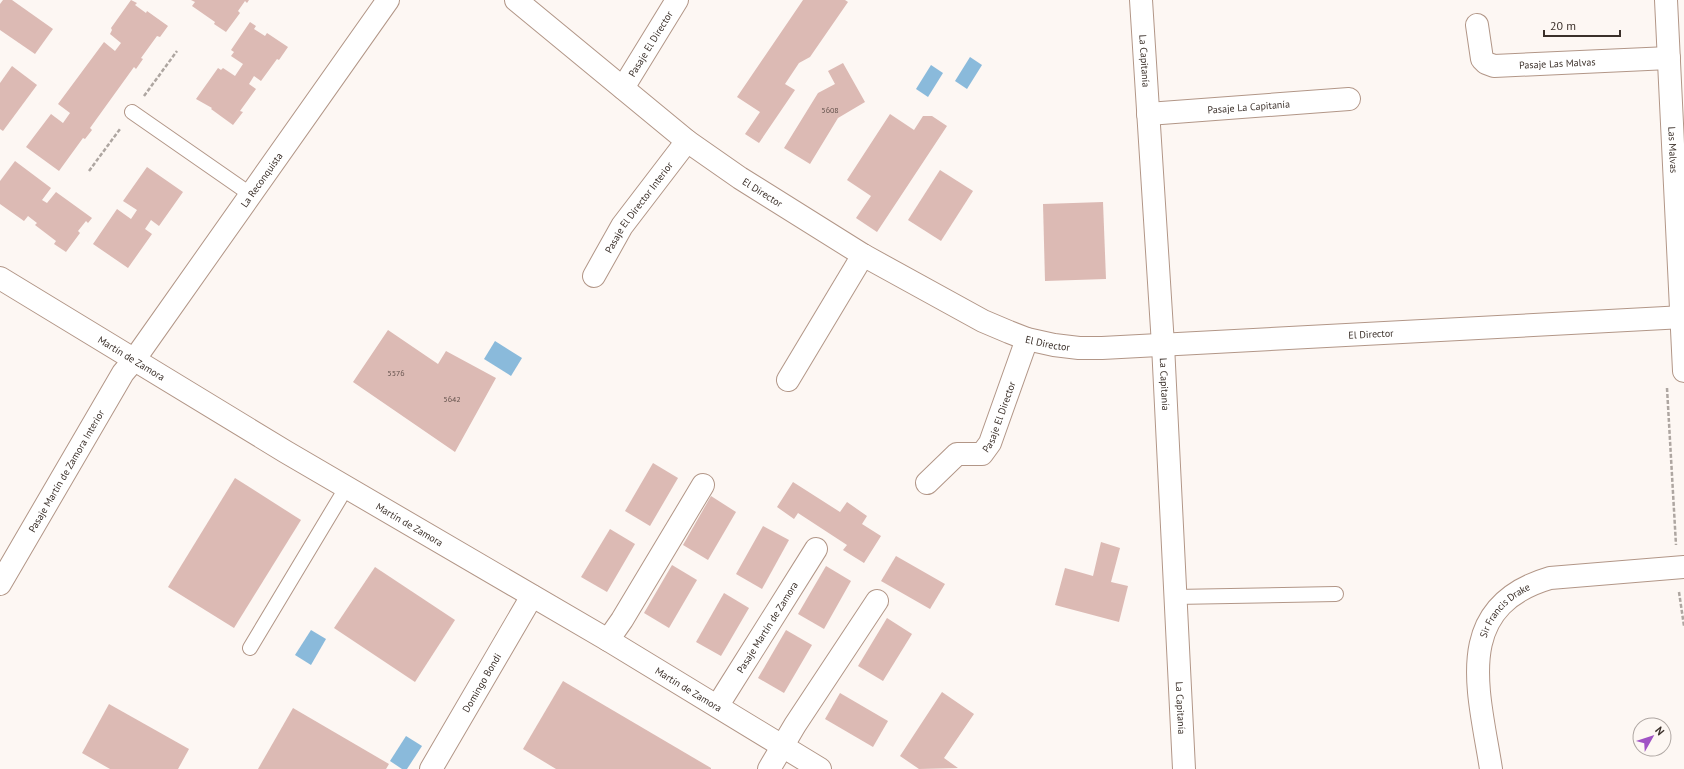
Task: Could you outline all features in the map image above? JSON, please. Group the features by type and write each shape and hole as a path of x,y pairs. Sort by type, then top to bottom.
{"street":[{"name":"La Reconquista","path":"134,360 388,0"},
{"name":"El Director","path":"516,0 687,141 740,178 863,255 984,321 1028,339 1054,345 1079,348 1163,345 1682,317"},
{"name":"Pasaje El Director","path":"623,88 677,0"},
{"name":"La Capitanía","path":"1141,0 1163,345 1184,769"},
{"name":"Las Malvas","path":"1666,0 1684,371"},
{"name":"Pasaje Las Malvas","path":"1477,25 1482,59 1486,63 1494,66 1669,58"},
{"name":"Pasaje La Capitanía","path":"1148,114 1349,99"},
{"name":"Pasaje El Director Interior","path":"594,276 622,226 687,141"},
{"path":"788,380 863,255"},
{"name":"Martín de Zamora","path":"0,278 346,488 718,705 820,769"},
{"name":"Pasaje El Director","path":"927,483 957,454 982,454 990,443 1028,339"},
{"name":"Pasaje Martín de Zamora Interior","path":"0,584 123,373 134,360"},
{"path":"608,640 626,613 703,485"},
{"name":"Pasaje Martín de Zamora","path":"718,705 816,548"},
{"name":"Sir Francis Drake","path":"1491,769 1477,682 1477,664 1479,646 1485,628 1494,613 1506,599 1519,589 1534,582 1550,578 1684,567"},
{"name":"Domingo Bondi","path":"431,769 532,596"},
{"path":"769,769 782,746 877,601"}],"lane":[{"path":"132,112 250,194"},
{"path":"250,648 346,488"},
{"path":"1176,597 1336,594"}],"water":[{"path":"970,57 982,65 967,89 955,81"},
{"path":"931,65 943,73 928,97 916,89"},
{"path":"495,341 522,358 511,376 484,359"},
{"path":"311,630 326,639 311,665 295,655"},
{"path":"406,736 422,746 407,769 402,769 390,761"}],"building":[{"path":"3,0 12,0 53,29 35,54 0,30 0,4"},
{"path":"131,0 137,3 135,5 146,13 147,11 168,26 160,37 157,36 141,58 143,59 136,69 134,67 90,128 92,130 85,139 83,138 59,171 26,147 51,114 63,123 70,113 58,104 104,42 115,51 121,43 110,34 112,30 111,28"},
{"path":"191,0 249,0 247,3 245,1 238,11 240,13 226,32 214,24 215,22 192,6 195,2"},
{"path":"803,0 845,0 848,2 810,57 799,63 785,84 795,90 759,143 745,134 760,112 737,97"},
{"path":"250,22 256,26 254,29 265,36 267,33 288,47 261,81 254,76 249,84 256,89 240,111 243,112 233,125 211,109 212,108 196,99 218,68 221,70 223,68 235,76 243,64 231,56 234,52 231,50"},
{"path":"843,63 865,102 838,118 810,164 784,148 818,93 835,84 828,71"},
{"path":"12,66 37,85 3,131 0,129 0,83"},
{"path":"890,114 914,130 923,116 932,116 947,126 877,232 856,218 871,196 847,180"},
{"path":"15,161 51,188 42,200 47,203 56,192 92,218 88,223 86,221 78,231 80,233 66,252 54,244 56,241 35,225 37,223 28,216 24,221 0,204 0,181"},
{"path":"147,167 183,192 159,226 151,220 145,229 152,234 128,268 93,244 117,209 131,219 137,210 123,201"},
{"path":"940,170 973,191 941,241 908,220"},
{"path":"1103,202 1106,279 1045,281 1043,204"},
{"path":"388,330 438,364 446,351 496,378 455,452 353,382"},
{"path":"653,463 678,478 650,526 625,511"},
{"path":"235,478 301,520 234,628 168,587"},
{"path":"793,482 840,512 847,502 867,516 862,524 881,536 864,563 843,550 847,545 798,513 794,519 777,507"},
{"path":"711,496 736,512 708,560 683,545"},
{"path":"763,526 789,540 762,589 736,574"},
{"path":"610,529 635,544 607,592 581,577"},
{"path":"1101,542 1120,548 1111,582 1128,586 1119,622 1055,605 1065,568 1093,576"},
{"path":"896,556 945,584 930,609 881,581"},
{"path":"672,565 697,580 669,628 644,613"},
{"path":"826,566 851,581 824,629 798,614"},
{"path":"375,567 455,620 415,682 334,628"},
{"path":"724,593 749,608 721,656 696,642"},
{"path":"887,618 912,634 883,681 858,666"},
{"path":"786,630 812,645 784,693 758,678"},
{"path":"563,681 711,769 556,769 523,749"},
{"path":"942,692 974,714 944,758 958,768 919,769 900,756"},
{"path":"840,693 888,721 873,747 825,719"},
{"path":"109,704 189,749 178,769 110,769 82,753"},
{"path":"293,708 389,764 386,769 258,769"}]}
